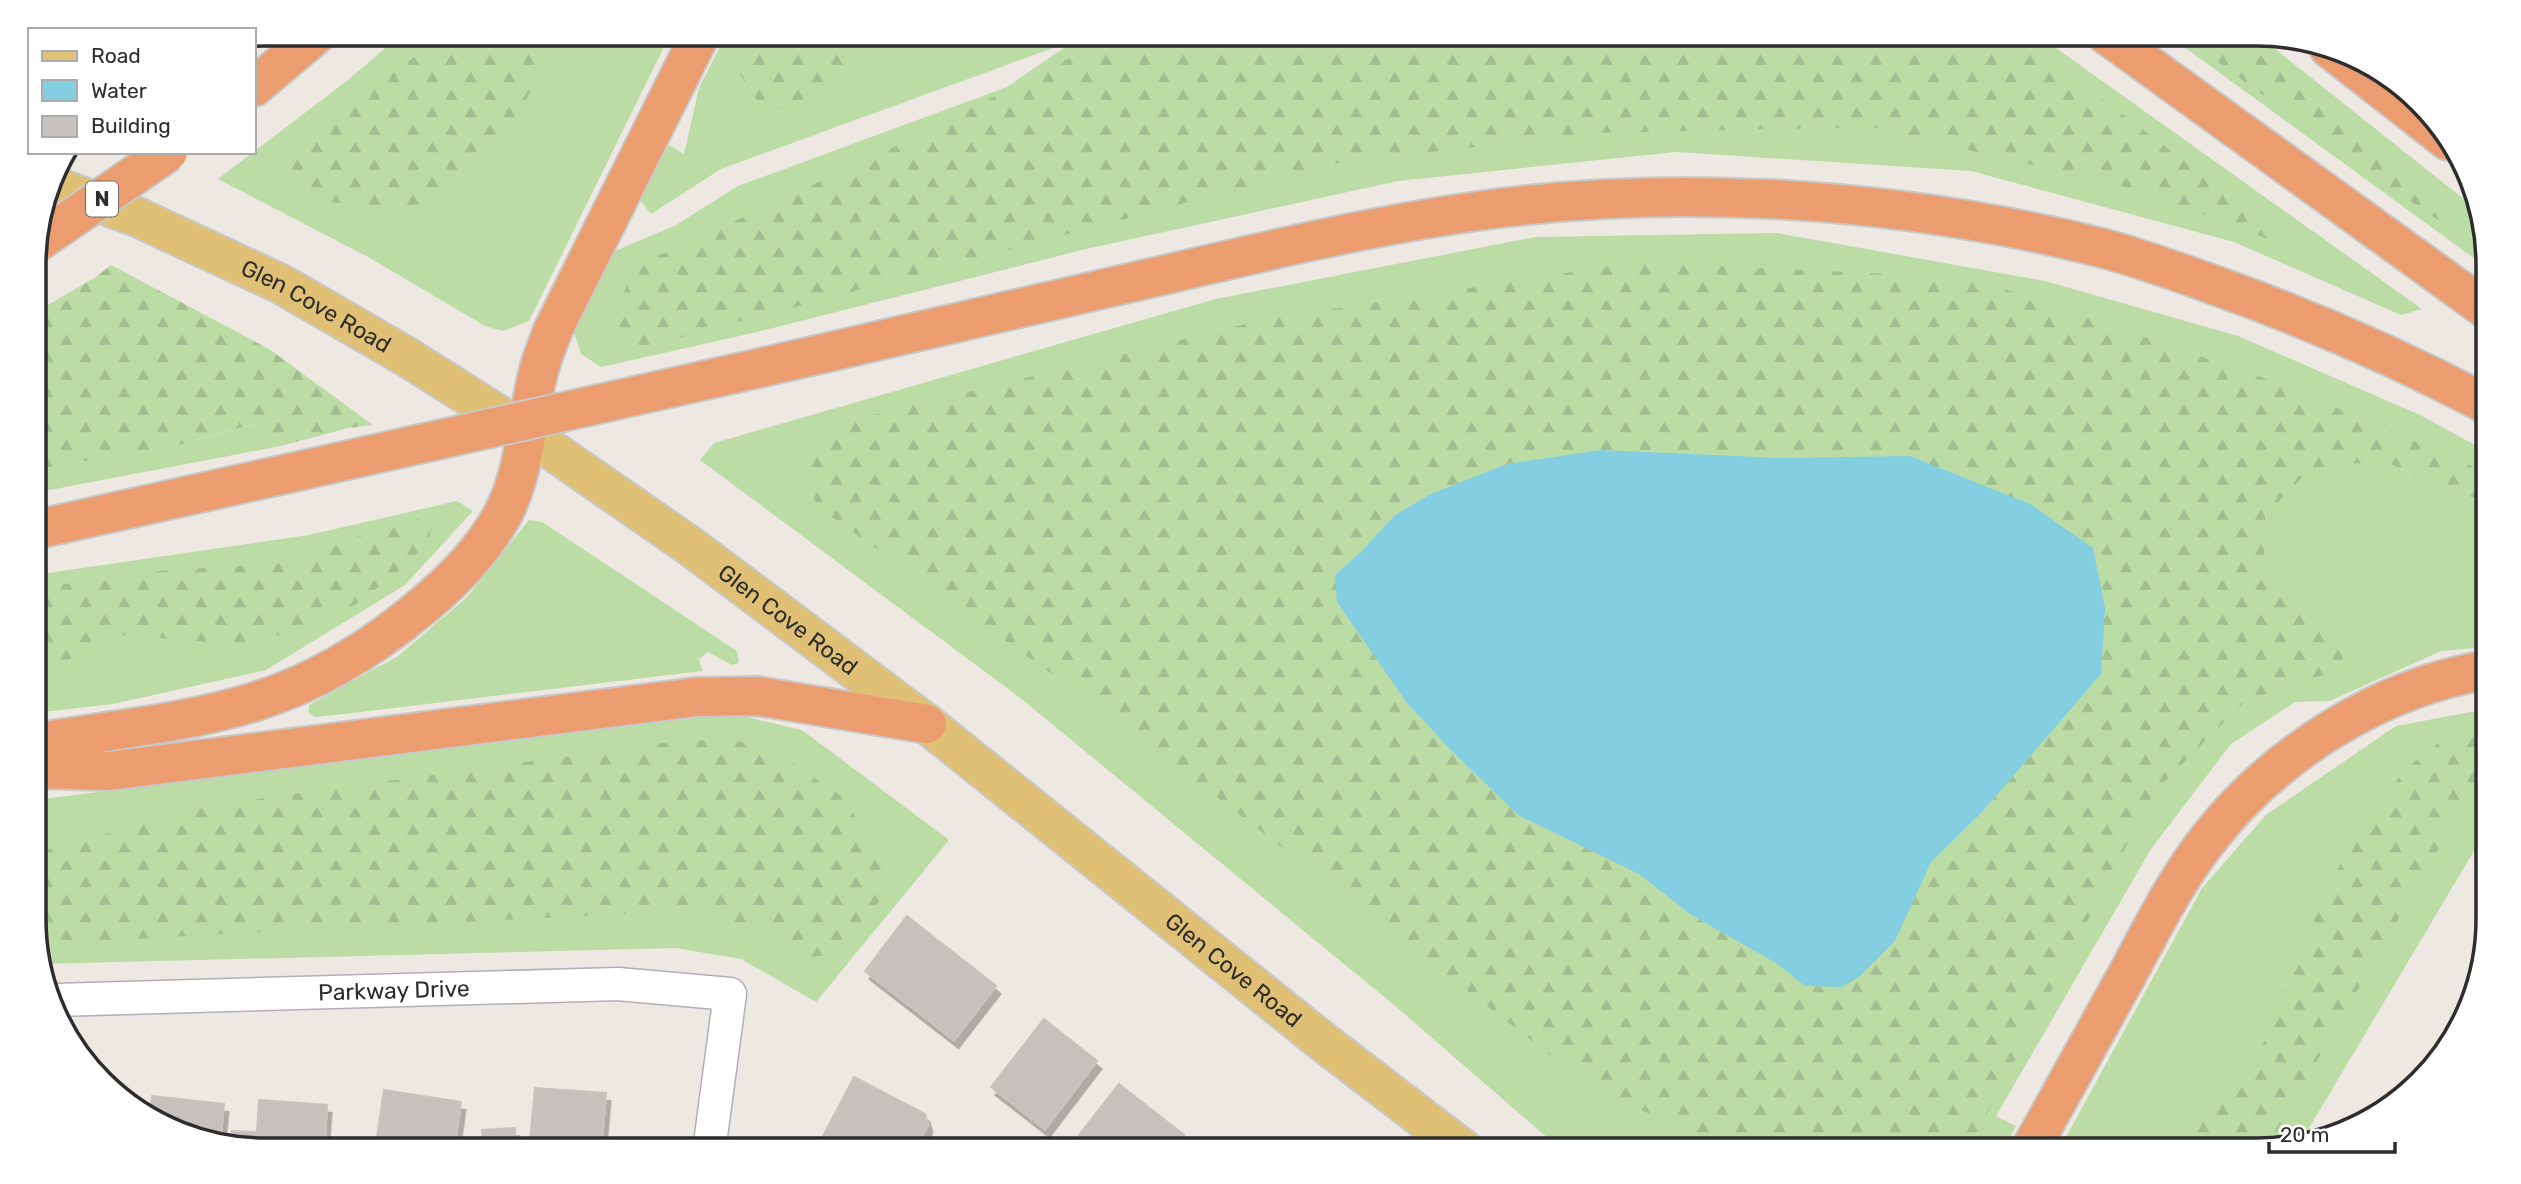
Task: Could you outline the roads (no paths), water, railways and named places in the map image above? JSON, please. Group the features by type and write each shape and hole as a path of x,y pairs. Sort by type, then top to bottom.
{"highway":[{"path":"256,84 302,46"},
{"path":"46,741 168,722 254,702 296,687 369,647 439,592 485,540 510,499 523,455 538,371 553,330 695,46"},
{"path":"2122,46 2476,302"},
{"path":"2359,71 2417,117"},
{"name":"N","path":"47,236 166,154"},
{"path":"46,527 764,368 1326,236 1480,211 1598,200 1793,200 1895,211 2020,230 2101,247 2190,276 2311,322 2394,358 2476,399"},
{"path":"2037,1138 2173,892 2210,837 2232,811 2291,759 2354,717 2412,691 2476,672"},
{"path":"46,769 108,771 696,697 757,696 927,724"}],"main road":[{"name":"Glen Cove Road","path":"59,188 137,217 281,284 407,357 527,432 690,545 927,724 1311,1033 1448,1138"}],"street":[{"name":"Parkway Drive","path":"61,1000 618,984 730,994 711,1138"}],"water":[{"path":"1601,450 1781,458 1910,456 2030,504 2093,548 2105,608 2101,674 1982,812 1931,862 1895,941 1859,977 1842,987 1805,986 1776,963 1690,914 1639,874 1518,815 1407,703 1337,602 1335,575 1361,552 1395,515 1431,494 1507,464"}]}
